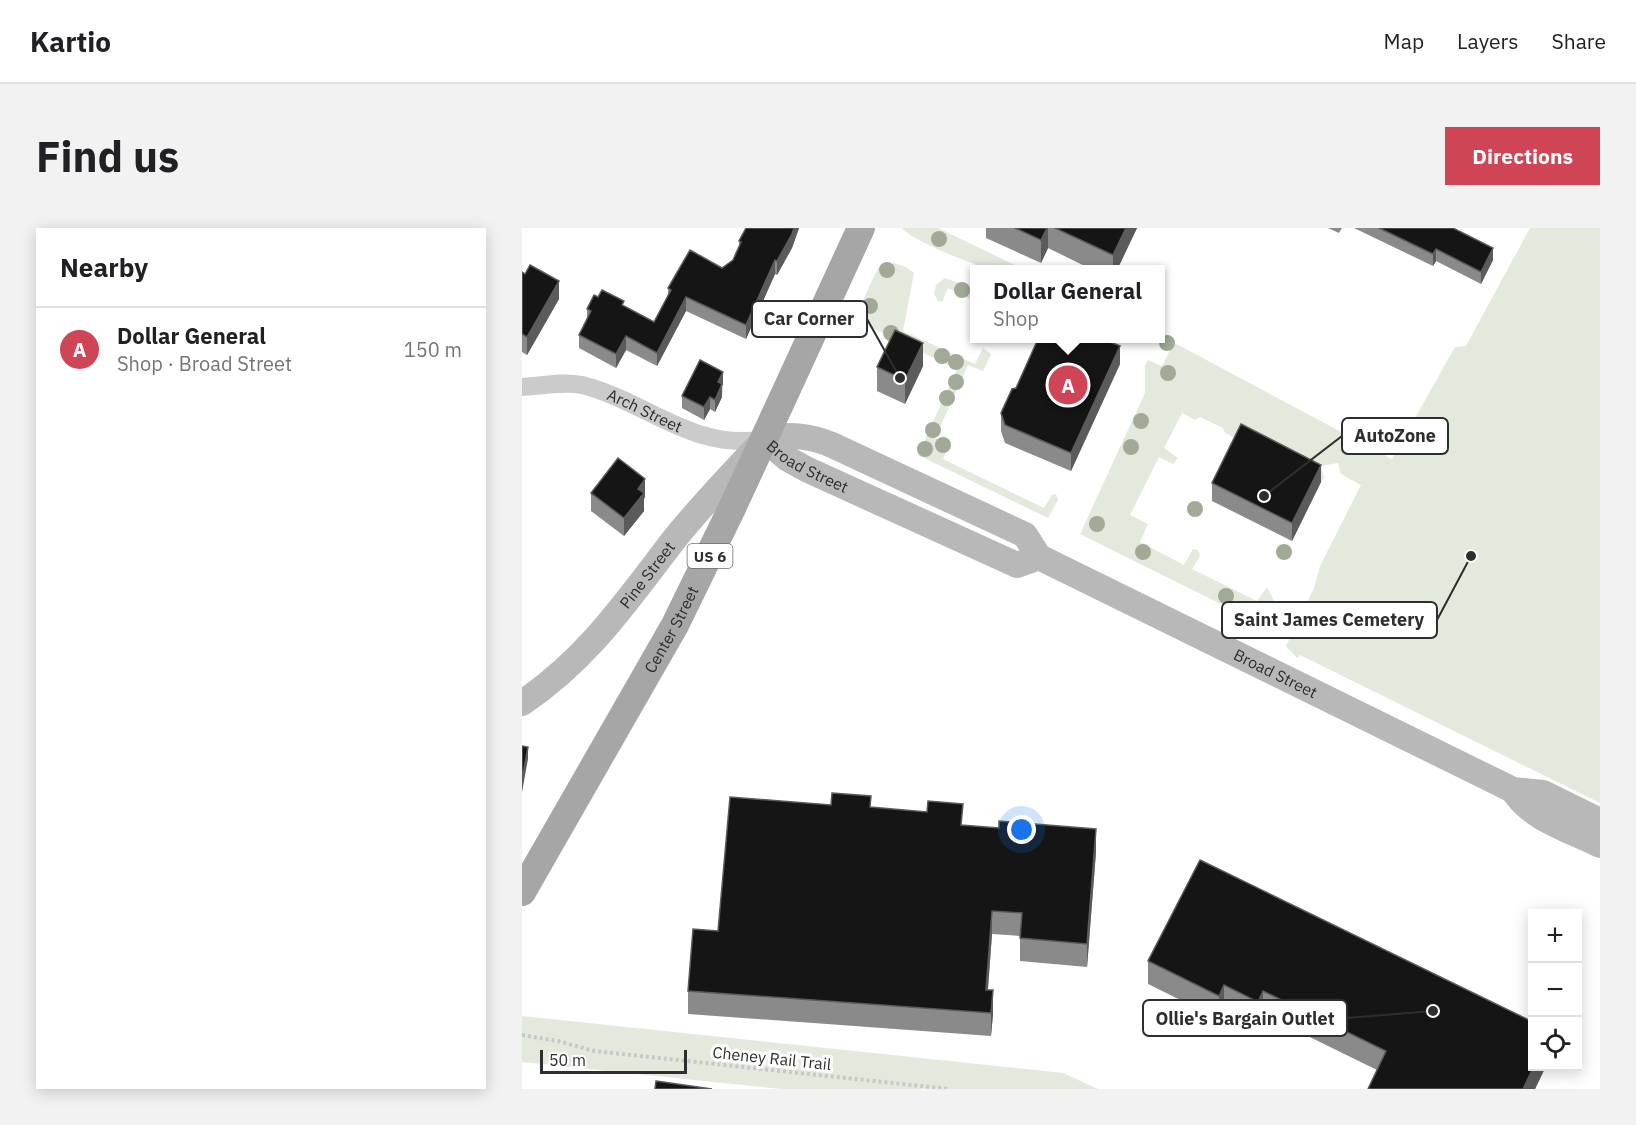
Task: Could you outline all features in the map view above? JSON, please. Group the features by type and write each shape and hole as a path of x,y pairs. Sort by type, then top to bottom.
{"main road":[{"name":"Center Street","path":"522,892 671,632 764,439 861,228"},
{"name":"Broad Street","path":"764,439 782,435 800,436 816,438 832,445 1025,535 1039,557 1513,790 1544,793 1600,821"},
{"name":"Pine Street","path":"522,703 565,671 591,646 689,522 764,439"},
{"name":"Broad Street","path":"1513,790 1518,799 1534,812 1600,845"}],"street":[{"name":"Arch Street","path":"522,387 579,384 609,393 684,431 705,437 746,442 764,439"}],"path":[{"name":"Cheney Rail Trail","path":"522,1035 558,1041 594,1051 949,1089"}],"shaded area":[{"path":"902,228 938,228 1015,265 978,265 946,253"},
{"path":"1530,228 1600,228 1600,803 1300,655 1297,658 1286,646 1314,588 1320,566 1361,485 1341,474 1338,463 1321,466 1324,478 1321,482 1225,433 1223,428 1200,417 1195,420 1182,413 1164,448 1178,458 1173,464 1159,457 1130,515 1148,524 1140,542 1184,565 1193,549 1198,550 1200,556 1192,569 1257,601 1267,587 1274,601 1259,623 1080,534 1145,393 1145,366 1148,360 1162,366 1171,348 1160,343 1165,343 1165,339 1392,459 1455,347 1466,346"},
{"path":"894,263 914,273 903,331 975,364 983,348 991,354 983,371 968,365 935,438 949,445 943,459 1044,508 1052,495 1056,494 1058,500 1048,518 918,455 957,369 854,319 878,268"},
{"path":"945,278 970,287 970,299 948,288 942,302 938,301 934,294 936,285"},
{"path":"522,1016 1063,1073 1098,1089 781,1089 522,1062"}],"building":[{"path":"746,228 794,228 777,261 775,260 746,325 686,297 657,353 626,336 616,354 579,335 591,311 587,309 594,295 598,297 602,290 624,301 622,305 654,322 671,290 668,288 690,250 722,268 733,260"},
{"path":"1015,228 1047,228 1041,240"},
{"path":"1055,228 1126,228 1113,255"},
{"path":"1379,228 1453,228 1493,248 1481,272 1436,249 1433,254"},
{"path":"530,265 559,281 527,337 522,334 522,272 525,274"},
{"path":"895,330 923,343 905,380 877,367"},
{"path":"1036,343 1113,343 1120,346 1071,453 1005,425 1001,413 1012,389 1016,388"},
{"path":"700,360 723,372 718,382 722,384 715,400 710,397 704,407 682,396"},
{"path":"1241,424 1321,465 1292,523 1212,483"},
{"path":"618,458 645,479 638,489 644,493 624,518 591,493"},
{"path":"522,746 528,747 522,780"},
{"path":"832,793 871,796 870,807 927,812 928,801 963,804 961,825 999,828 999,821 1096,829 1087,944 1020,938 1022,913 992,911 986,990 993,990 991,1013 688,991 693,929 718,931 730,797 831,805"},
{"path":"1200,860 1528,1020 1528,1071 1532,1071 1523,1089 1368,1089 1386,1051 1263,991 1258,1002 1224,985 1219,996 1148,961"},
{"path":"656,1081 712,1089 655,1089"}],"place":[{"name":"Car Corner","path":"900,378"},
{"name":"Dollar General","path":"1068,385"},
{"name":"AutoZone","path":"1264,496"},
{"name":"Saint James Cemetery","path":"1471,556"},
{"name":"Ollie's Bargain Outlet","path":"1433,1011"}]}
